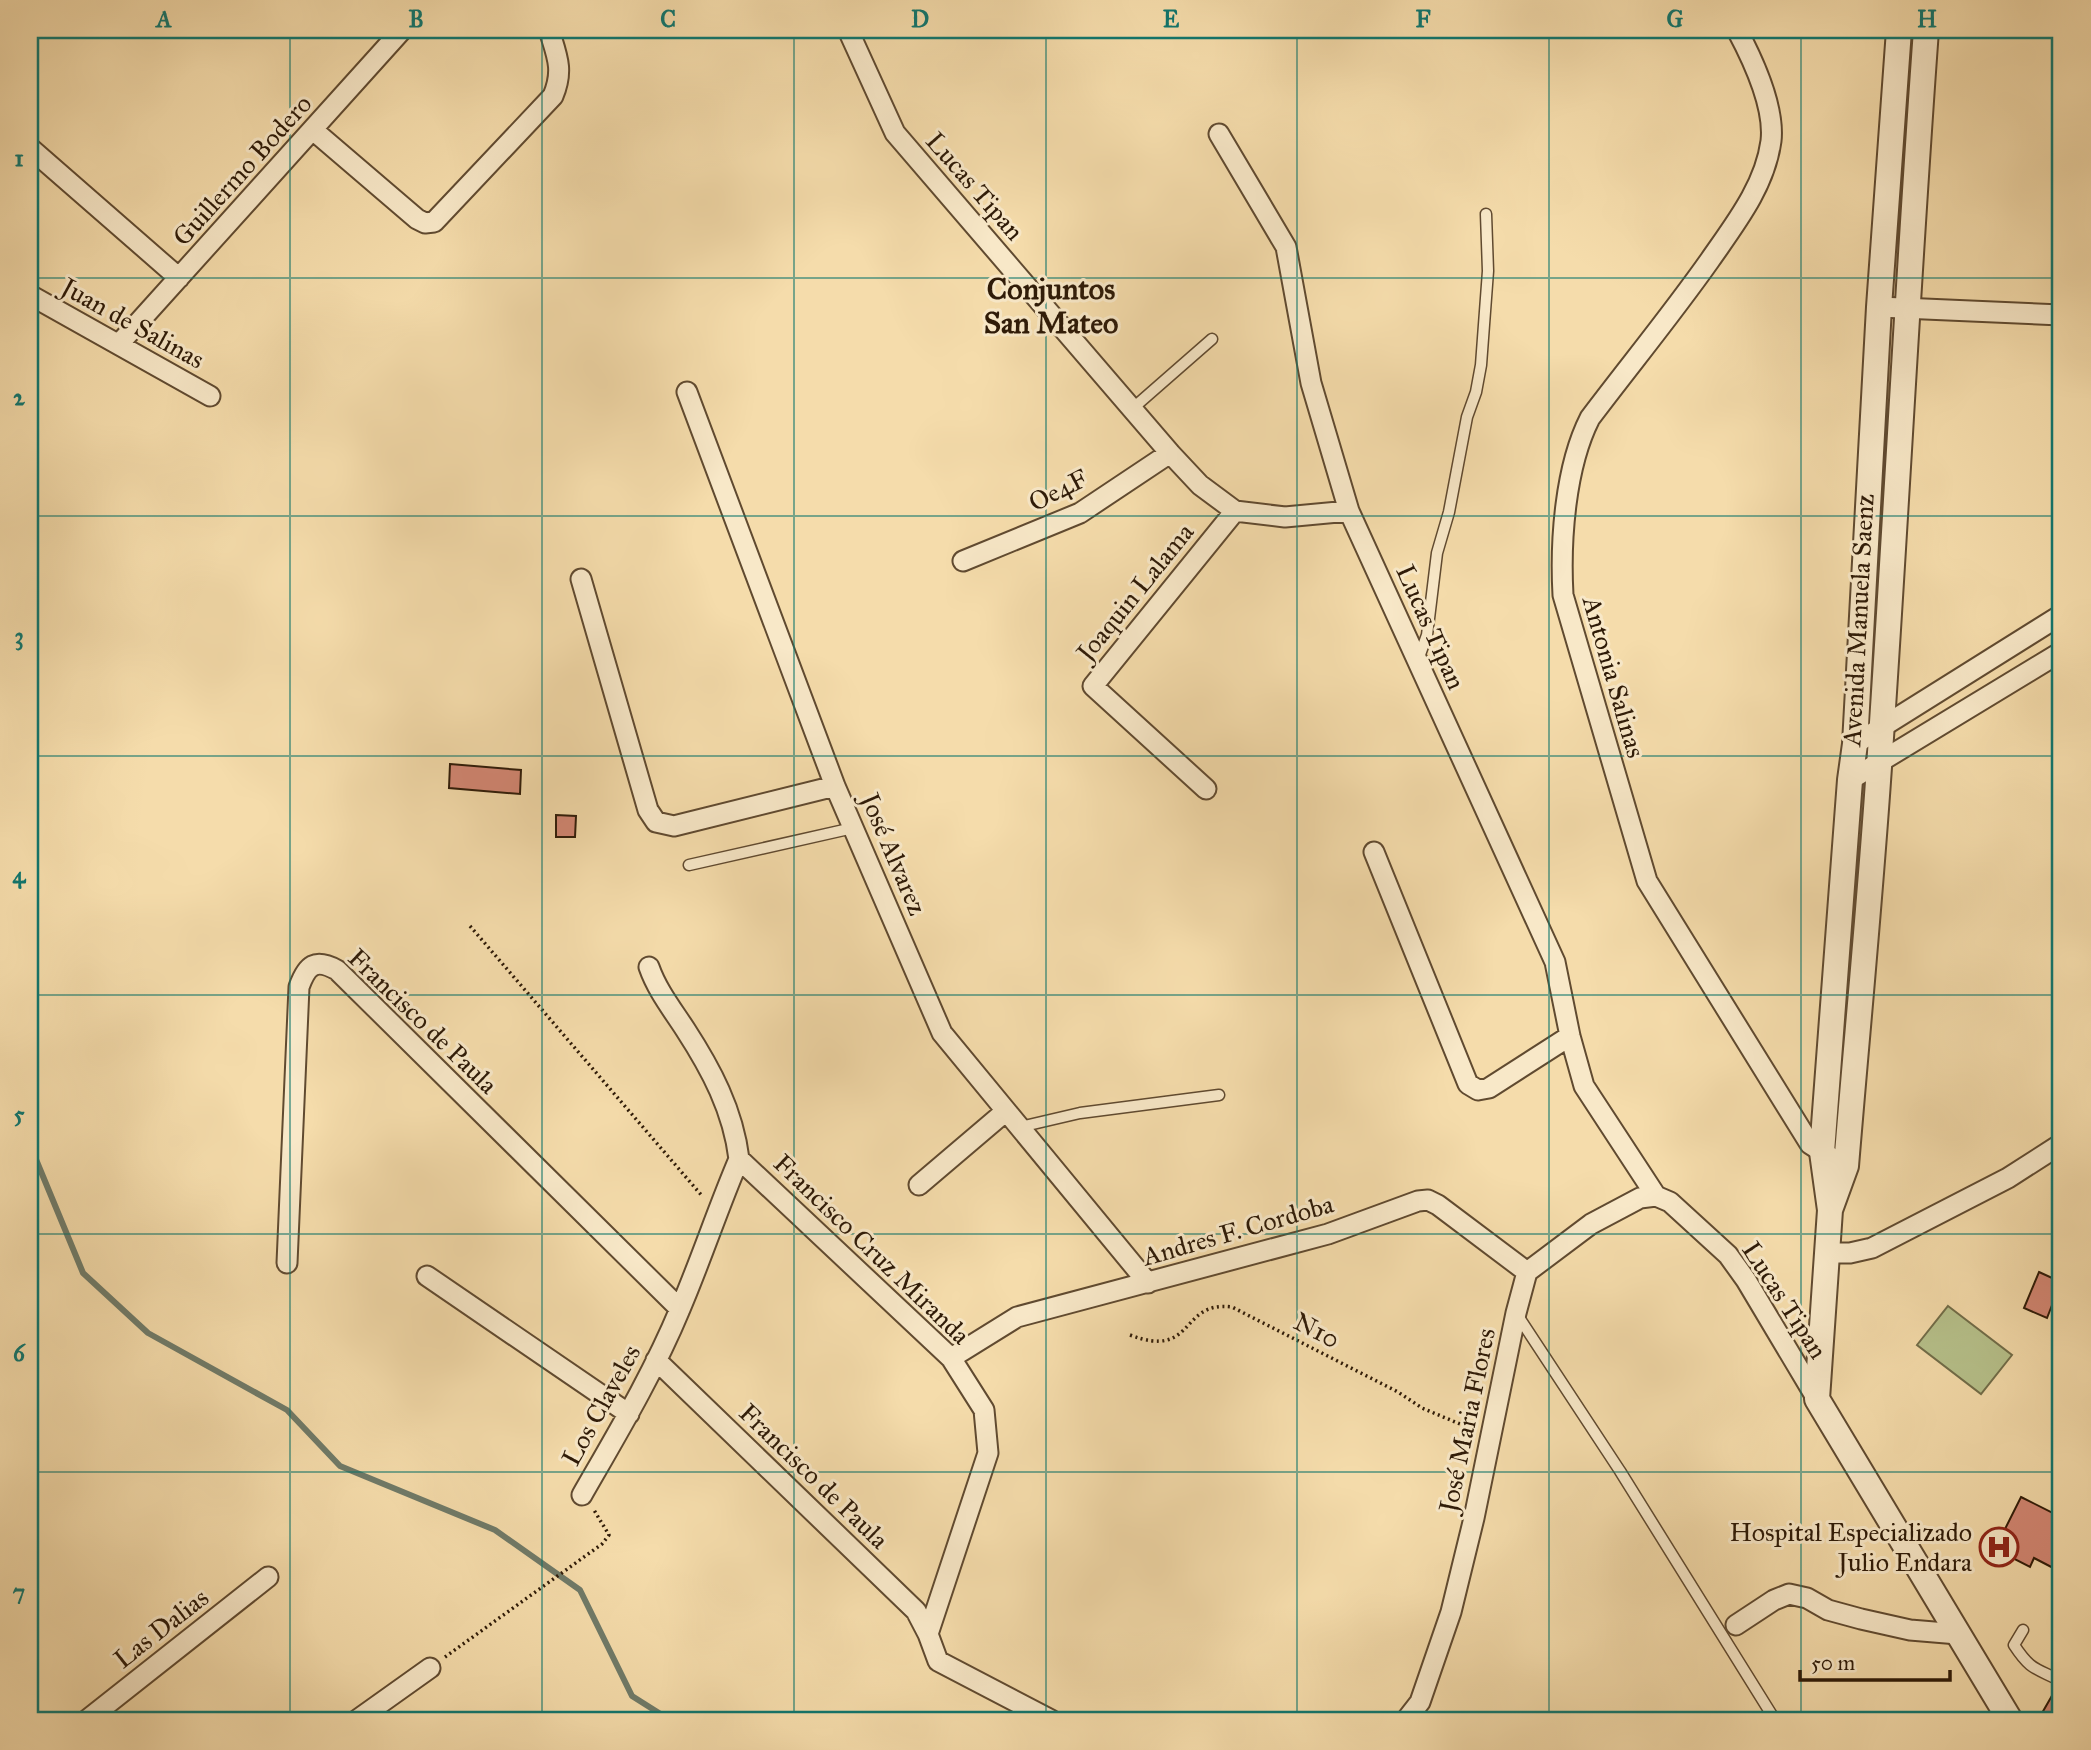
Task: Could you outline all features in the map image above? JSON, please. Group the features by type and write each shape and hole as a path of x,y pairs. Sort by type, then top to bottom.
{"street":[{"name":"Guillermo Bodero","path":"119,344 402,30"},
{"path":"313,130 417,219 425,223 435,222 553,96 559,81 560,68 549,30"},
{"name":"Lucas Tipan","path":"848,30 895,133 1200,485 1235,511 1285,517 1349,511 1555,962 1570,1036 1584,1086 1656,1196 1670,1202 1728,1255 1746,1280 1817,1399"},
{"name":"Antonia Salinas","path":"1737,30 1759,74 1763,90 1771,130 1766,162 1745,209 1691,287 1590,418 1580,437 1566,510 1563,596 1647,881 1810,1144 1846,1166"},
{"name":"Avenida Manuela Saenz","path":"1817,1399 1830,1210 1822,1152 1855,744 1879,307 1899,30"},
{"name":"Avenida Manuela Saenz","path":"1830,1210 1846,1166 1879,764 1906,308 1926,30"},
{"path":"1219,134 1286,247 1311,383 1349,511"},
{"path":"30,148 179,278"},
{"name":"Juan de Salinas","path":"30,295 211,396"},
{"path":"1879,307 2061,314"},
{"name":"José Alvarez","path":"687,392 835,786 942,1033 1148,1283"},
{"name":"Oe4F","path":"963,561 1080,513 1170,453"},
{"name":"Joaquin Lalama","path":"1206,789 1093,686 1235,511"},
{"path":"581,579 648,810 656,822 674,826 835,786"},
{"path":"1855,744 2061,615"},
{"path":"1850,780 2061,652"},
{"path":"1374,852 1468,1084 1478,1090 1489,1088 1570,1036"},
{"name":"Francisco de Paula","path":"287,1263 299,987 304,973 313,965 324,964 337,971 680,1309"},
{"name":"Francisco Cruz Miranda","path":"649,967 654,983 696,1046 721,1091 736,1134 739,1159 951,1358 984,1410 988,1453 928,1634"},
{"path":"919,1185 1006,1111"},
{"path":"1828,1253 1850,1253 1872,1248 2008,1178 2061,1144"},
{"name":"Los Claveles","path":"582,1495 629,1414 680,1309 739,1159"},
{"path":"1527,1272 1591,1224 1640,1198 1656,1196"},
{"name":"Andres F. Cordoba","path":"951,1358 1017,1317 1328,1234 1418,1201 1428,1200 1449,1212 1527,1272"},
{"name":"José Maria Flores","path":"1406,1720 1420,1702 1451,1612 1527,1272"},
{"path":"428,1276 629,1414"},
{"name":"Francisco de Paula","path":"656,1360 916,1611 928,1634"},
{"path":"1817,1399 2010,1720"},
{"name":"Las Dalias","path":"87,1720 268,1577"},
{"path":"1736,1625 1774,1600 1789,1594 1807,1598 1828,1610 1861,1619 1910,1630 1958,1634"},
{"path":"928,1634 938,1661 1051,1720"},
{"path":"357,1720 430,1668"}],"lane":[{"path":"1418,661 1427,635 1437,553 1449,512 1467,417 1476,392 1481,365 1488,271 1486,214"},
{"path":"1132,409 1212,339"},
{"path":"689,865 854,828"},
{"path":"1020,1127 1080,1113 1219,1095"},
{"path":"1516,1313 1620,1471 1775,1720"},
{"path":"2023,1630 2014,1645 2023,1659 2031,1668 2061,1681"}],"path":[{"path":"470,926 716,1212"},
{"name":"N10","path":"1130,1335 1146,1341 1163,1342 1177,1338 1189,1322 1204,1311 1217,1305 1232,1307 1398,1392 1422,1408 1457,1424 1490,1434"},
{"name":"Los Claveles","path":"430,1668 603,1544 609,1535 582,1495"}],"green space":[{"path":"1948,1306 2012,1355 1981,1394 1917,1345"}],"building":[{"path":"450,764 521,770 520,794 449,788"},
{"path":"556,815 576,816 575,837 556,837"},
{"path":"2039,1272 2061,1282 2047,1318 2024,1308"},
{"name":"Hospital Especializado Julio Endara","path":"2021,1497 2061,1517 2061,1572 2034,1558 2030,1567 1995,1549"},
{"path":"2057,1687 2061,1688 2061,1720 2038,1720"}],"waterway":[{"path":"30,1145 83,1273 148,1333 287,1410 340,1466 495,1530 580,1590 632,1696 670,1720"}],"place":[{"name":"Hospital Especializado Julio Endara","path":"1999,1547"}],"district":[{"name":"Conjuntos San Mateo","path":"1051,306"}]}
